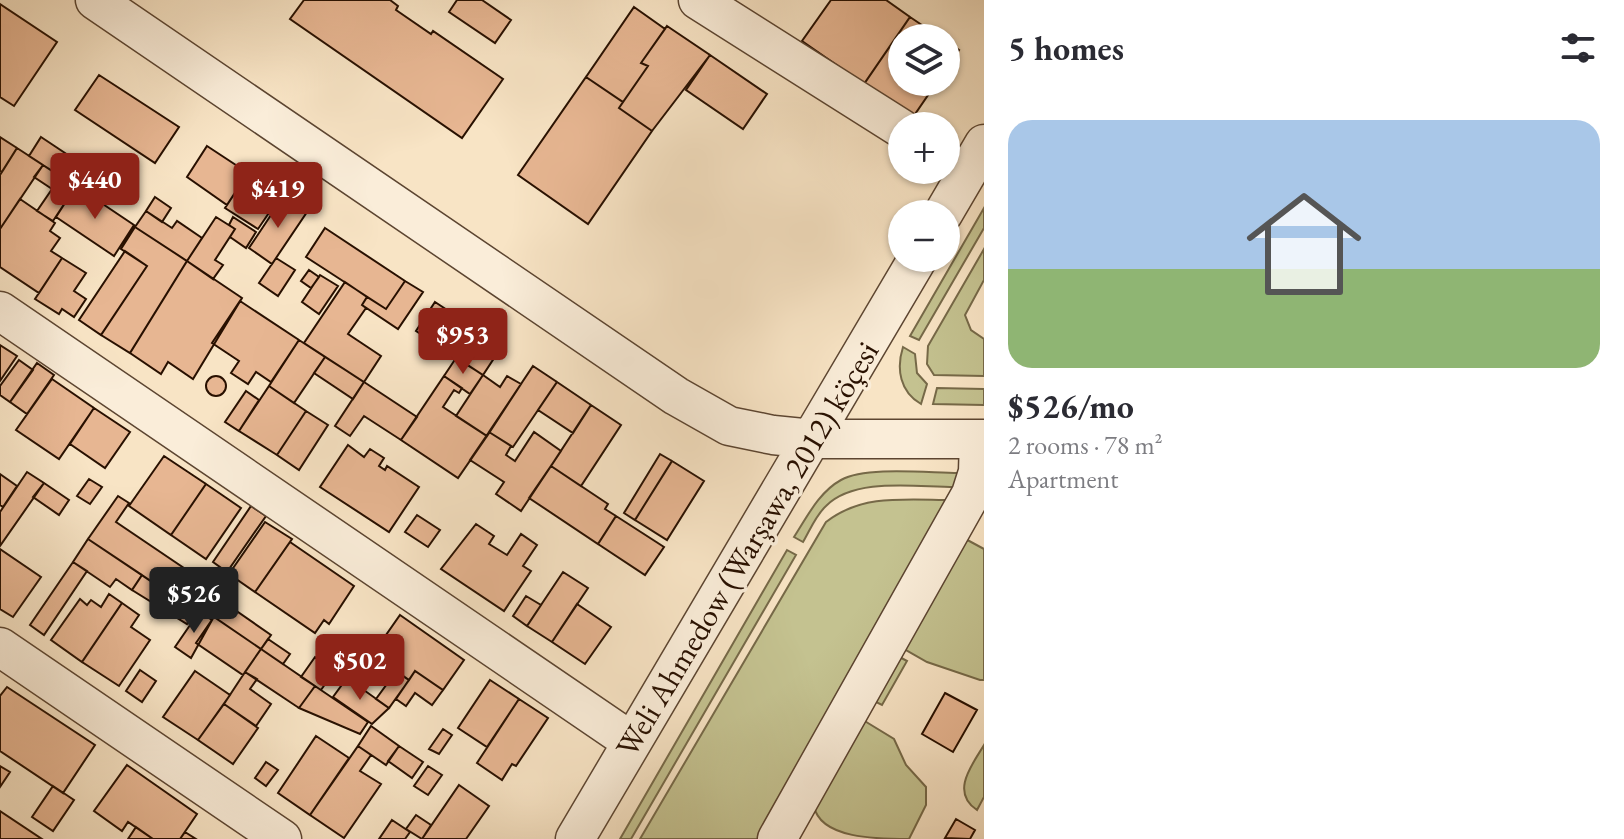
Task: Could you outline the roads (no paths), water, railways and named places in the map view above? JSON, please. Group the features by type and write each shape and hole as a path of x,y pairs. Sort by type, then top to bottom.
{"street":[{"path":"95,0 676,396 729,426 813,439 982,439 978,472 971,494 777,839"},
{"path":"698,0 888,120"},
{"path":"949,200 966,157"},
{"name":"Weli Ahmedow (Warşawa, 2012) köçesi","path":"575,839 910,272"},
{"path":"0,311 632,742"},
{"path":"0,647 282,839"}]}
